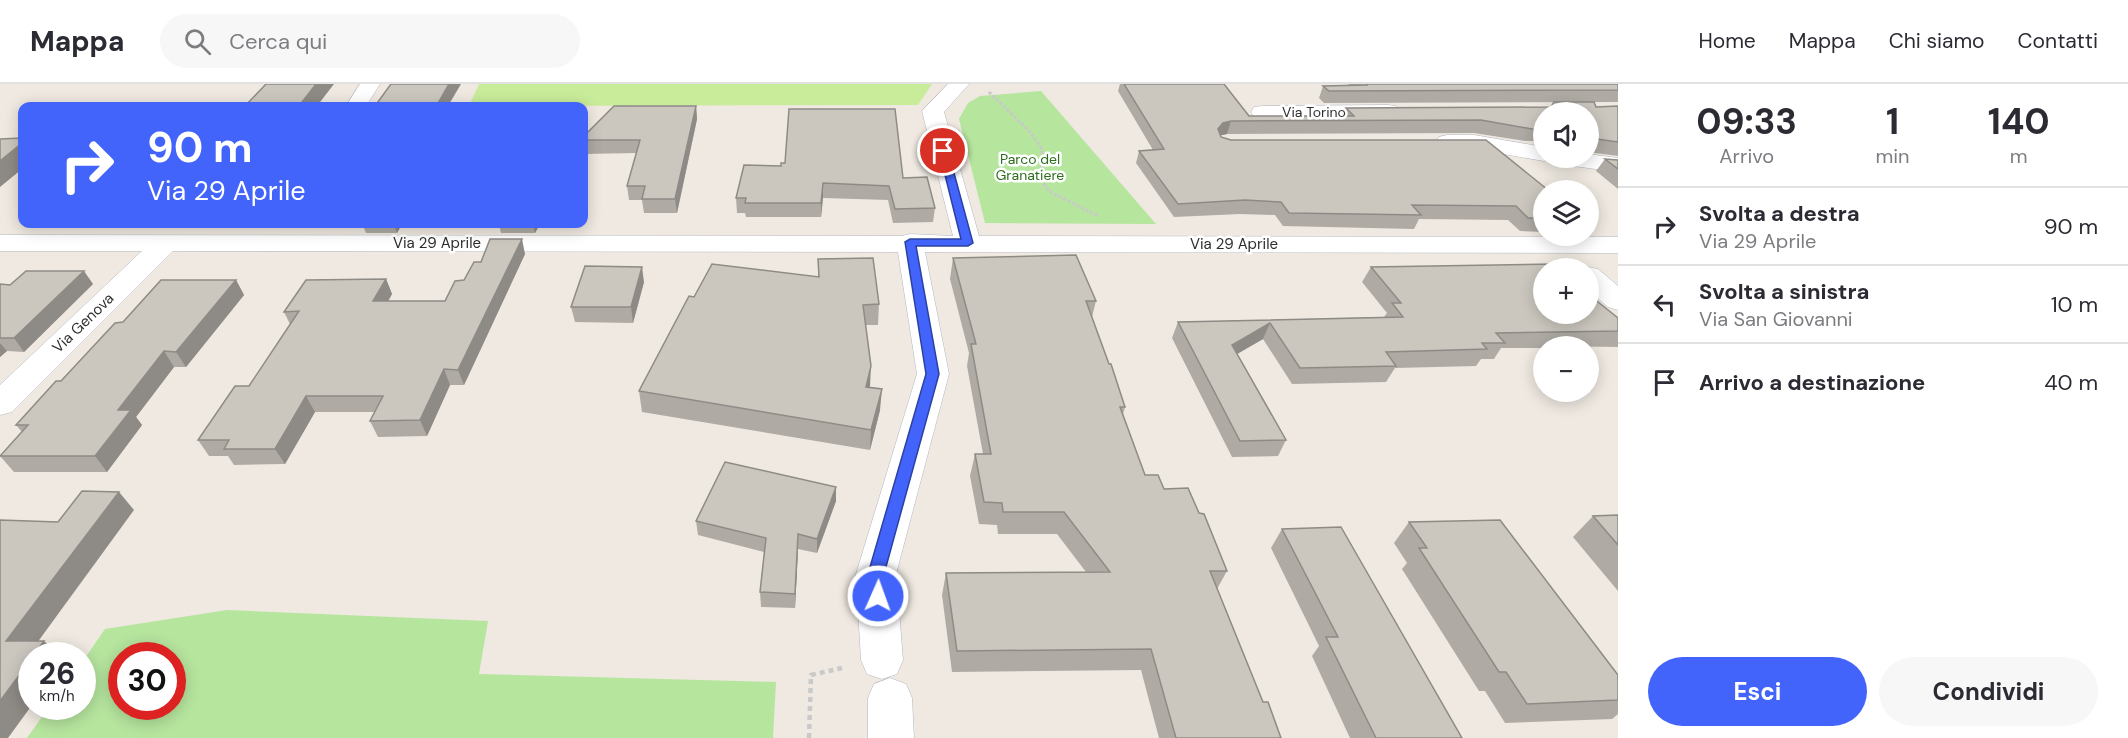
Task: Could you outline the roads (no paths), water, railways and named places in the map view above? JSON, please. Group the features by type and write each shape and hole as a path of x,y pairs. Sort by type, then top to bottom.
{"street":[{"path":"359,102 370,84"},
{"path":"959,84 933,111 968,243"},
{"name":"Via Torino","path":"1262,112 1404,111"},
{"path":"1427,142 1474,142 1533,152"},
{"path":"1599,162 1618,165"},
{"name":"Via 29 Aprile","path":"0,243 166,242 277,233 968,243 1533,246"},
{"name":"Via Genova","path":"0,404 166,242"},
{"path":"888,699 876,574 933,374 910,242"},
{"name":"Via 29 Aprile","path":"1599,245 1618,245"},
{"path":"1557,246 1571,258"},
{"path":"1599,285 1618,301"}],"park label":[{"name":"Parco del Granatiere","path":"1030,168"}]}
